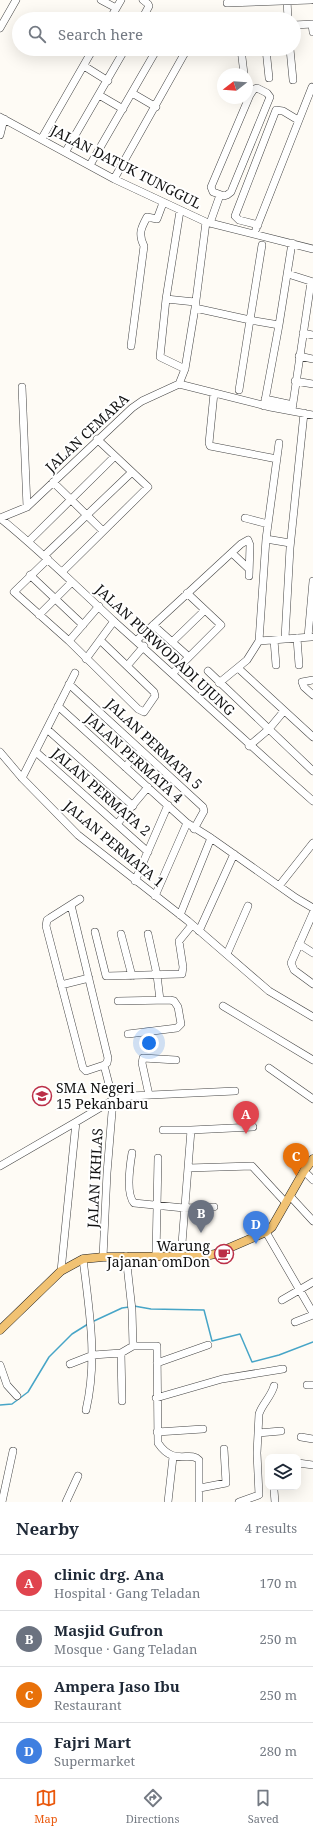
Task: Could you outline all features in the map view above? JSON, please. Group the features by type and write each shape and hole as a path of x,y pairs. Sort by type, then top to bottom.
{"main road":[{"path":"0,1330 61,1271 83,1259 126,1256 181,1256 215,1254 266,1232 272,1228 313,1159"}],"street":[{"path":"1,25 14,0"},
{"path":"101,0 116,8"},
{"path":"114,12 121,0"},
{"path":"143,0 149,6 146,12"},
{"path":"287,0 288,12"},
{"path":"227,2 311,0"},
{"path":"301,25 313,24 313,32"},
{"path":"42,138 89,56"},
{"path":"66,151 121,56"},
{"path":"90,165 153,56"},
{"path":"114,179 156,107 183,56"},
{"path":"242,56 243,68"},
{"path":"267,56 269,78"},
{"path":"291,56 293,80"},
{"path":"84,66 108,81"},
{"path":"254,233 312,87"},
{"path":"255,88 257,88 267,93 270,97 231,192 227,195 220,195 212,192 212,187 250,95 255,88"},
{"path":"132,93 156,107"},
{"path":"99,95 123,109"},
{"path":"258,225 239,220 235,216 276,110 283,111 298,120"},
{"path":"0,135 2,118"},
{"name":"JALAN DATUK TUNGGUL","path":"2,118 66,151 114,179 208,223 254,233 313,249"},
{"path":"220,195 208,223 185,369 179,384 214,393 292,408 313,415"},
{"path":"131,346 144,246 140,237 141,228 147,217 157,219 163,203"},
{"path":"180,211 166,299 160,357 185,369"},
{"path":"264,402 288,274 292,243"},
{"path":"239,390 262,245"},
{"path":"288,274 312,282 310,310 303,333 292,408"},
{"path":"166,299 195,305 250,320 279,325"},
{"path":"303,333 313,335"},
{"path":"299,356 313,359"},
{"path":"295,381 313,384"},
{"name":"JALAN CEMARA","path":"0,518 27,507 97,440 142,401 179,384"},
{"path":"22,387 27,507"},
{"path":"214,393 209,443 210,446 277,459"},
{"path":"285,638 290,543 304,413"},
{"path":"62,572 148,488 97,440"},
{"path":"219,682 247,660 260,641 266,539 279,443"},
{"path":"29,541 115,456"},
{"path":"100,640 155,694 144,712 138,709 69,641 13,592 87,515 132,472"},
{"path":"53,482 103,531"},
{"name":"JALAN PURWODADI UJUNG","path":"0,518 29,541 114,621 173,673 249,746 313,801"},
{"path":"245,518 268,524"},
{"path":"266,539 290,543"},
{"path":"137,640 187,592 232,553 246,541 249,542 249,572 232,553"},
{"path":"30,575 83,625"},
{"path":"260,641 311,637 313,581"},
{"path":"39,616 72,582"},
{"path":"173,673 221,626 187,592"},
{"path":"69,641 99,606"},
{"path":"172,642 205,610"},
{"path":"86,659 114,621"},
{"path":"153,625 189,657"},
{"path":"297,638 299,665"},
{"path":"274,640 276,666"},
{"path":"127,666 144,646"},
{"path":"238,668 313,738"},
{"path":"208,671 313,771"},
{"path":"22,778 48,730 58,706 75,673"},
{"path":"313,680 302,682 304,687 313,695"},
{"name":"JALAN PERMATA 5","path":"69,684 203,807 204,811 194,829"},
{"name":"JALAN PERMATA 4","path":"58,706 187,824 211,838 313,908"},
{"path":"249,746 268,729 284,711"},
{"path":"48,730 133,806"},
{"path":"125,767 141,750"},
{"name":"JALAN PERMATA 1","path":"0,752 22,778 78,835 200,931 269,991 313,1017"},
{"name":"JALAN PERMATA 2","path":"36,752 148,852"},
{"path":"116,824 148,787"},
{"path":"135,881 168,805"},
{"path":"155,896 187,824"},
{"path":"180,915 211,838"},
{"path":"279,886 313,843"},
{"path":"200,931 234,854"},
{"path":"80,899 50,918 46,924 84,1071 104,1065"},
{"name":"JALAN IKHLAS","path":"71,905 108,1058 107,1063 104,1065 113,1100 107,1173 103,1257"},
{"path":"227,954 248,906"},
{"path":"313,913 291,963 294,970 313,984"},
{"path":"95,932 104,974 109,976 132,976 182,974 183,967 179,942 192,925"},
{"path":"121,934 132,976"},
{"path":"148,934 157,975 160,1000"},
{"path":"299,944 313,953"},
{"path":"61,985 89,978"},
{"path":"118,1001 160,1000 174,1001 177,1003 181,1024 179,1027 128,1034"},
{"path":"223,1006 313,1060"},
{"path":"149,1095 142,1063 143,1058 176,1060"},
{"path":"269,1068 313,1099"},
{"path":"0,1166 113,1100 130,1096 235,1091"},
{"path":"61,1271 76,1122"},
{"path":"163,1130 191,1130 253,1126"},
{"path":"181,1256 191,1130"},
{"path":"132,1153 130,1173 131,1198 134,1203 184,1208 214,1207"},
{"path":"156,1256 158,1158"},
{"path":"188,1168 252,1166 313,1222"},
{"path":"304,1172 313,1180"},
{"path":"266,1232 313,1314 295,1322"},
{"path":"126,1256 132,1307 133,1346"},
{"path":"83,1259 91,1324 93,1355 86,1410"},
{"path":"282,1300 313,1282"},
{"path":"157,1363 208,1345"},
{"path":"70,1364 93,1355 121,1353 133,1346 157,1346 156,1398 158,1443 164,1451 173,1457 197,1458 200,1466 200,1488 197,1501"},
{"path":"121,1353 122,1401"},
{"path":"0,1365 7,1385 17,1396"},
{"path":"156,1398 222,1379 283,1369"},
{"path":"239,1502 259,1495 258,1433 260,1409 271,1395 274,1386"},
{"path":"157,1432 203,1429"},
{"path":"258,1433 281,1431"},
{"path":"301,1437 313,1439"},
{"path":"200,1488 226,1483 224,1449"},
{"path":"2,1502 13,1451"},
{"path":"168,1502 173,1457"},
{"path":"301,1463 313,1465"},
{"path":"66,1502 78,1476"},
{"path":"274,1490 276,1502"}],"waterway":[{"path":"134,1306 151,1309 204,1310 212,1341 240,1334 252,1362 279,1355 313,1342"},
{"path":"94,1321 122,1308 129,1307"},
{"path":"0,1405 12,1404 28,1392 49,1357 72,1334 88,1324"}],"place":[{"name":"SMA Negeri 15 Pekanbaru","path":"42,1096"},
{"name":"clinic drg. Ana","path":"246,1134"},
{"name":"Ampera Jaso Ibu","path":"296,1176"},
{"name":"Masjid Gufron","path":"201,1233"},
{"name":"Fajri Mart","path":"256,1244"},
{"name":"Warung Jajanan omDon","path":"224,1254"}]}
